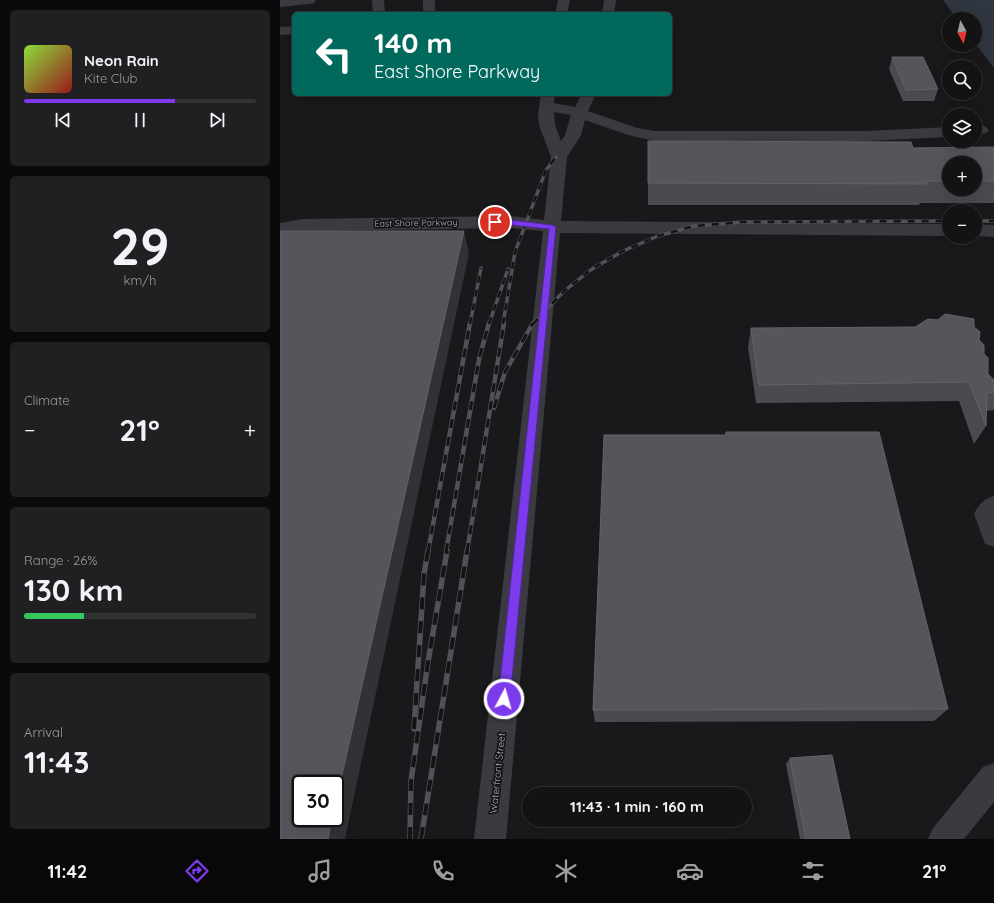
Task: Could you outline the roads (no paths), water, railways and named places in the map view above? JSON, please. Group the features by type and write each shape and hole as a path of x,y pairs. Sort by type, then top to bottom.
{"street":[{"path":"288,1 310,0"},
{"path":"378,0 379,12"},
{"path":"429,0 429,12"},
{"path":"561,12 564,0"},
{"path":"608,12 610,0"},
{"path":"280,31 292,30"},
{"path":"559,157 573,134 580,112 588,96"},
{"path":"559,157 547,125 548,100 561,107 580,112 631,132 655,136 865,136 942,132"},
{"name":"Waterfront Street","path":"490,839 559,157"},
{"name":"East Shore Parkway","path":"280,229 303,225 511,222 552,227 942,230"},
{"path":"982,230 994,230"},
{"path":"994,506 986,514 994,536"},
{"path":"944,839 994,778"}],"railway":[{"path":"503,324 515,252 546,170 556,157"},
{"path":"533,324 563,292 592,269 623,251 658,236 694,226 743,222 942,221"},
{"path":"982,221 994,221"},
{"path":"470,324 481,268"},
{"path":"489,324 508,269"},
{"path":"428,552 470,323"},
{"path":"446,552 479,359 489,323"},
{"path":"467,552 504,323"},
{"path":"494,408 505,372 533,323"},
{"path":"414,729 424,574 428,551"},
{"path":"410,839 411,781 428,662 447,551"},
{"path":"421,839 467,551"}]}
